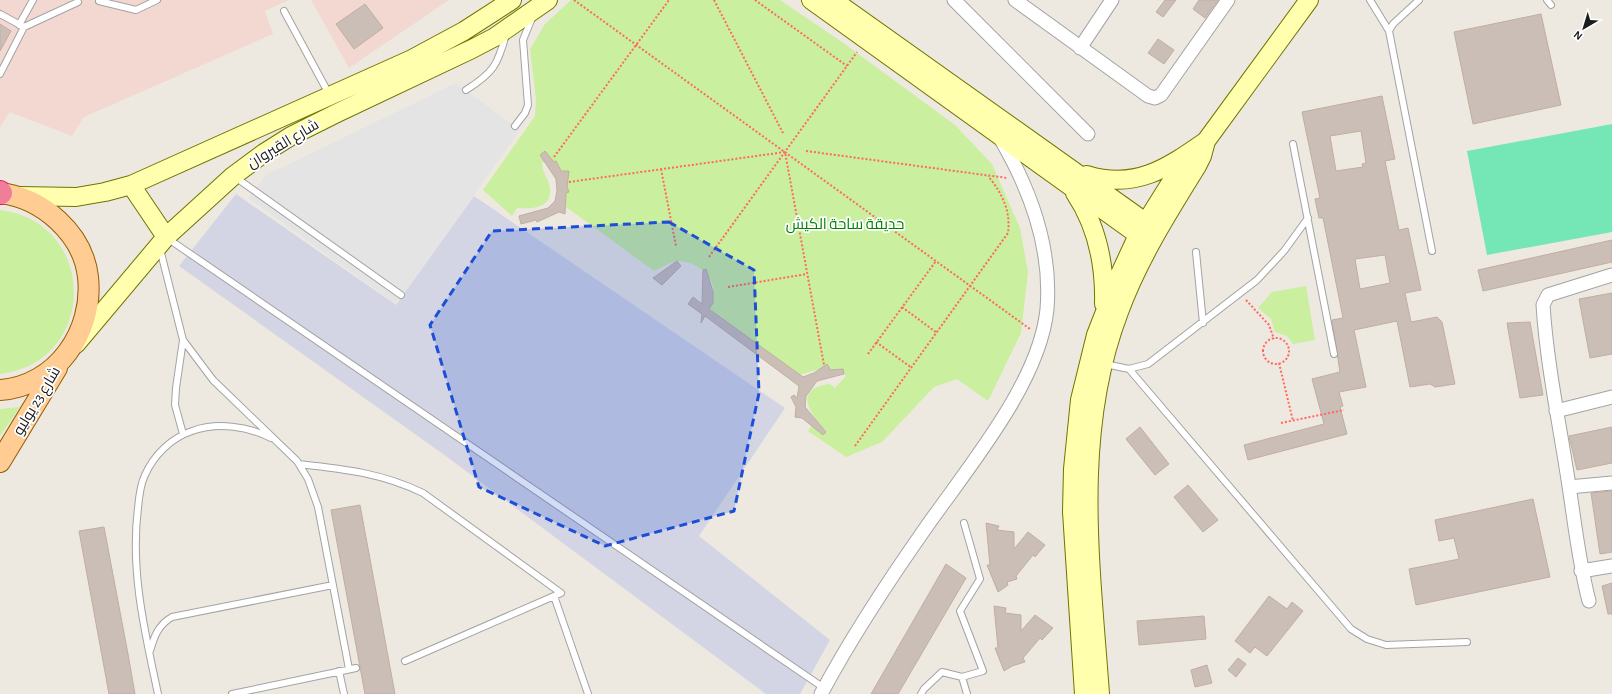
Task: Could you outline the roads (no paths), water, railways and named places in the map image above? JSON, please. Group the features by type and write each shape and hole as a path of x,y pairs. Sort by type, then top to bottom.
{"main road":[{"name":"شارع القيروان","path":"5,193 76,198 130,185 412,59 464,31 512,0"},
{"path":"811,0 997,133 1073,179 1110,181 1130,180 1148,175 1188,155 1206,141 1309,0"},
{"path":"834,0 1073,179 1148,233"},
{"name":"شارع القيروان","path":"65,357 163,241 233,176 291,136 472,49 508,28 542,4"},
{"path":"1100,694 1087,498 1090,444 1102,363 1118,312 1148,233 1197,166 1202,156 1206,141"},
{"path":"1084,694 1072,512 1080,400 1086,372 1104,311 1148,233 1188,155"},
{"path":"1073,179 1091,220 1099,246 1105,289 1104,311"},
{"path":"130,185 163,241"},
{"name":"شارع 23 يوليو","path":"0,462 82,327 89,303 88,276 80,249 64,226 43,208 5,193"},
{"path":"0,390 28,384 46,374 65,357"}],"street":[{"path":"954,0 1088,134"},
{"path":"1015,0 1148,96 1155,98 1161,95 1228,0"},
{"path":"1080,48 1112,0"},
{"path":"822,691 887,583 1000,421 1022,385 1038,349 1046,309 1046,266 1040,229 1018,168 997,133"},
{"path":"1589,601 1581,571 1556,411 1544,313 1545,298 1548,295 1612,275"},
{"path":"1556,411 1612,397"},
{"path":"1569,487 1612,483"},
{"path":"1581,571 1612,566"}],"lane":[{"path":"0,74 33,0"},
{"path":"99,1 136,10 157,0"},
{"path":"1370,0 1389,31 1432,251"},
{"path":"1389,31 1393,24 1419,0"},
{"path":"21,26 78,2"},
{"path":"515,126 525,113 528,105 523,40 542,4"},
{"path":"284,11 330,95"},
{"path":"0,14 21,26"},
{"path":"466,90 479,82 495,65 500,57 508,28"},
{"path":"1293,144 1334,354"},
{"path":"233,176 401,296"},
{"path":"1102,363 1129,369 1148,364 1240,294 1271,266 1308,218"},
{"path":"163,241 183,340 176,388 176,405 183,434"},
{"path":"163,241 822,691"},
{"path":"1196,252 1203,323"},
{"path":"183,340 213,380 276,440 299,464 308,479 318,507 349,669"},
{"path":"1129,369 1351,629 1367,639 1386,645 1467,642"},
{"path":"158,694 140,612 137,573 136,522 140,490 144,476 165,446 183,434 200,428 224,426 256,430 276,440"},
{"path":"299,464 373,474 400,482 423,493 561,593 405,660"},
{"path":"921,694 942,672 962,677 983,671 960,611 980,579 964,523"},
{"path":"149,652 156,633 164,622 172,618 333,585"},
{"path":"554,596 588,694"},
{"path":"232,694 356,668"},
{"path":"339,671 344,694"},
{"path":"962,677 967,694"}],"park label":[{"name":"حديقة ساحة الكيش","path":"845,224"}]}
